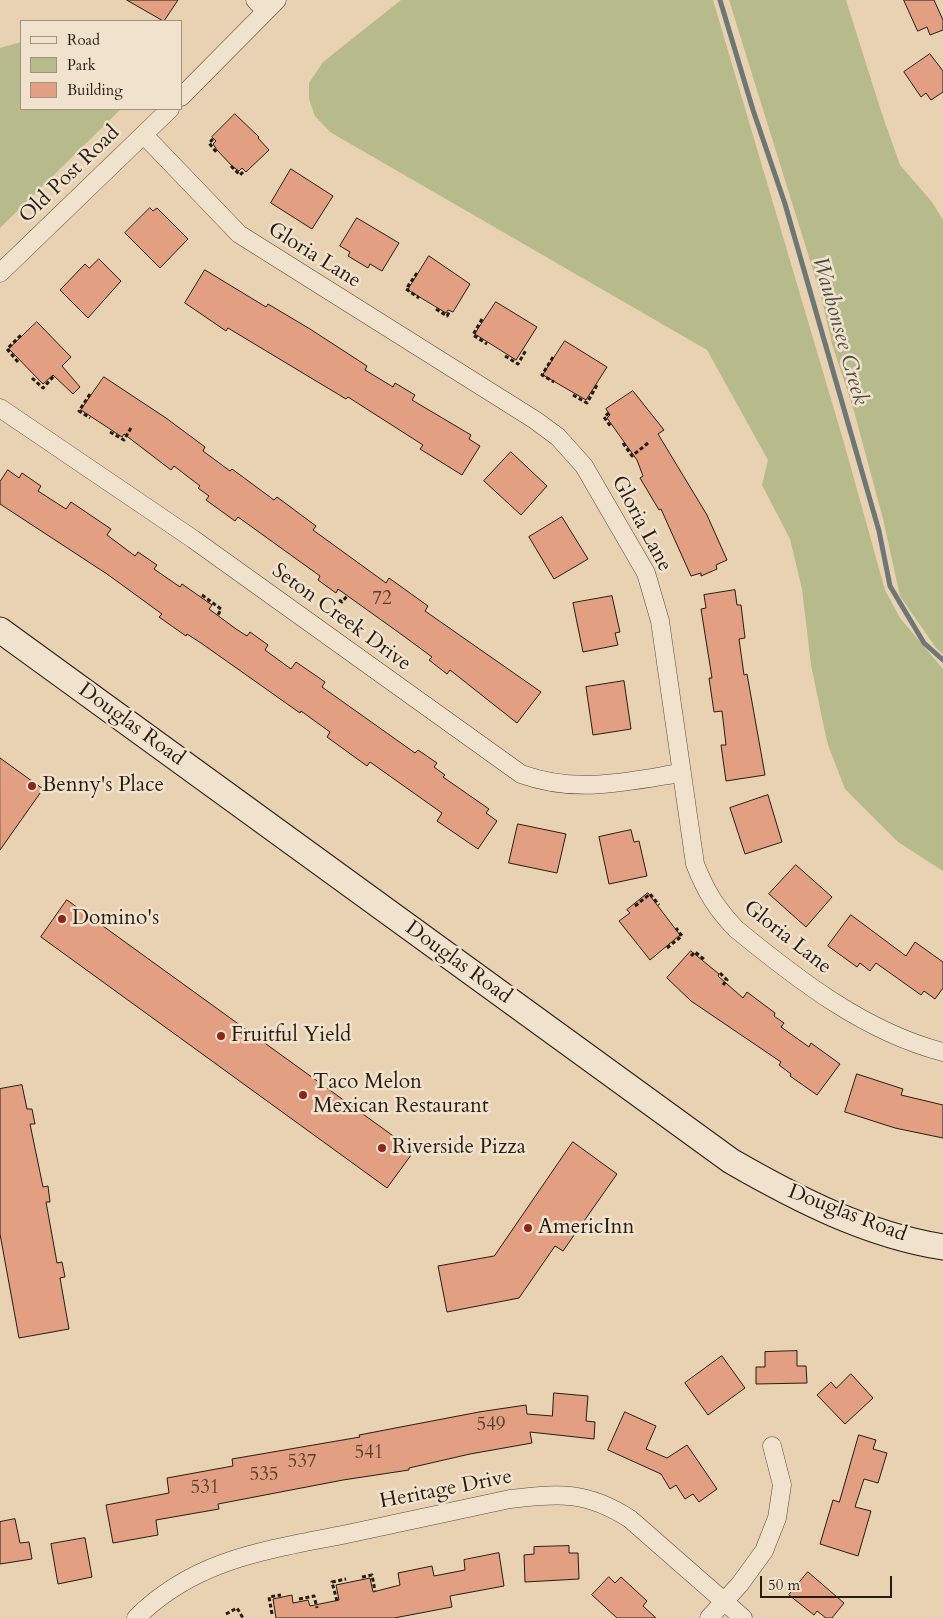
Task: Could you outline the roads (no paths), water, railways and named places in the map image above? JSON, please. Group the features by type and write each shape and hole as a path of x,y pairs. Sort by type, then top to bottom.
{"street":[{"path":"182,96 266,4"},
{"name":"Old Post Road","path":"0,273 169,110"},
{"name":"Gloria Lane","path":"144,135 239,234 535,420 558,437 584,466 646,573 660,621 680,773 695,864 706,892 721,913 760,949 855,1016 902,1039 943,1052"},
{"name":"Seton Creek Drive","path":"0,408 201,545 521,774 548,783 592,787 680,773"},
{"name":"Douglas Road","path":"0,630 731,1161 788,1193 840,1216 906,1238 943,1246"},
{"path":"709,1618 740,1584 764,1551 778,1518 782,1485 772,1446"},
{"name":"Heritage Drive","path":"136,1618 168,1589 182,1581 242,1556 510,1499 554,1494 574,1494 613,1507 643,1529 743,1618"}],"waterway":[{"name":"Waubonsee Creek","path":"720,0 753,110 785,204 879,531 890,586 924,643 943,660"}],"place":[{"name":"Benny's Place","path":"32,786"},
{"name":"Domino's","path":"62,919"},
{"name":"Fruitful Yield","path":"221,1036"},
{"name":"Taco Melon Mexican Restaurant","path":"303,1095"},
{"name":"Riverside Pizza","path":"382,1148"},
{"name":"AmericInn","path":"528,1228"}]}
